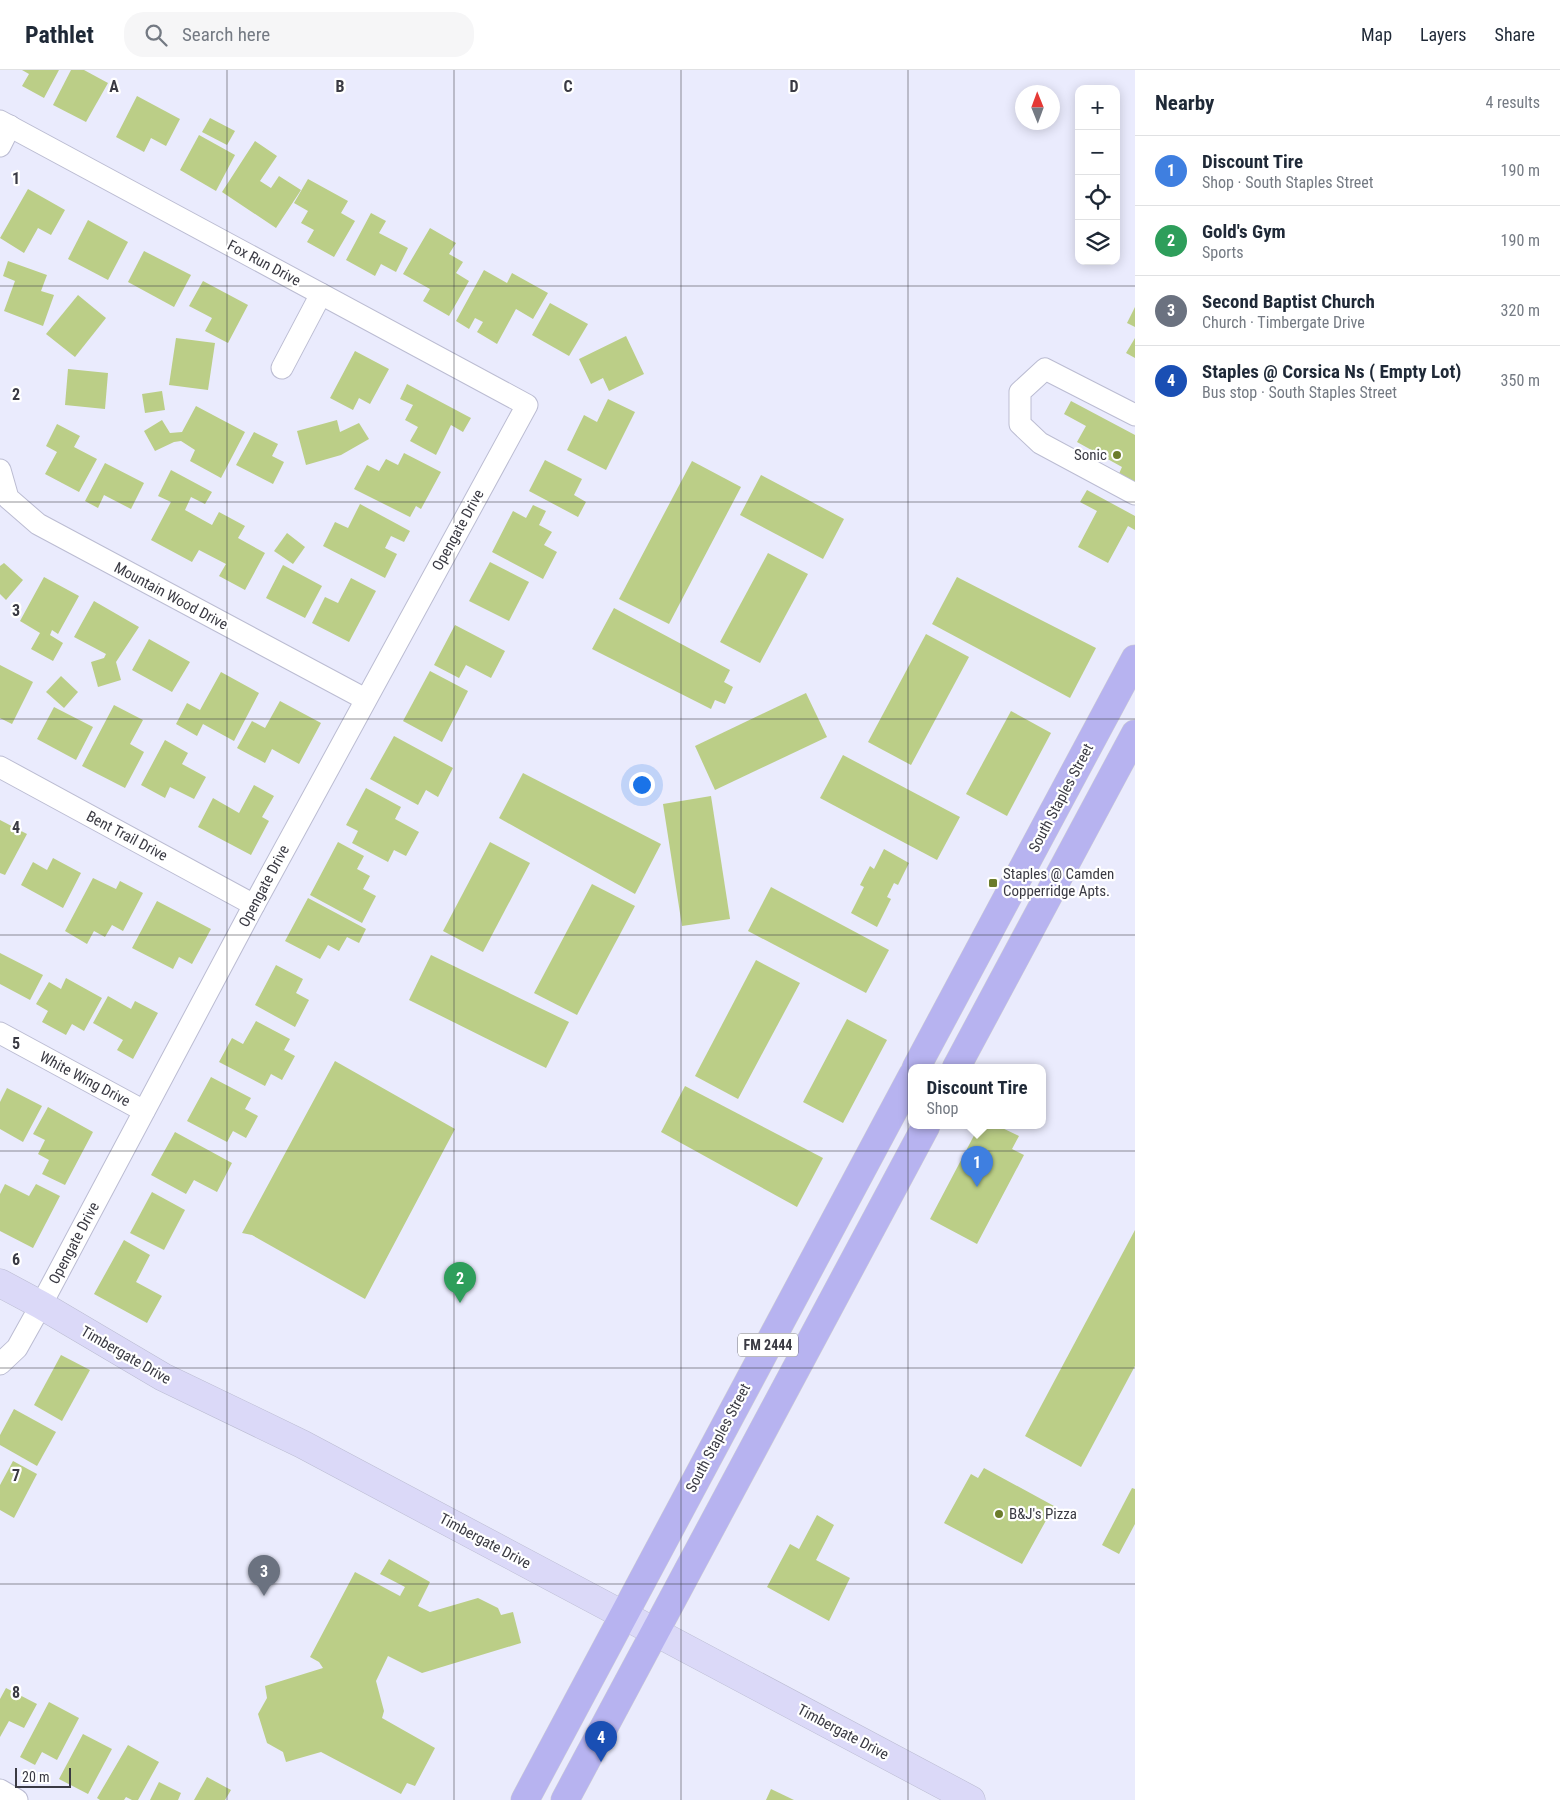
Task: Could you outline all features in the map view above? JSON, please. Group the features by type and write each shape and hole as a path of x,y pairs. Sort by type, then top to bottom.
{"main road":[{"path":"958,1064 1133,737 1123,733 1121,726 1127,709 1133,663"},
{"name":"South Staples Street","path":"918,1064 1133,663"},
{"path":"1087,822 1095,776 1102,756 1099,750 1089,745"},
{"name":"South Staples Street","path":"525,1800 908,1083"},
{"name":"FM 2444","path":"565,1800 924,1129"}],"street":[{"path":"0,146 5,123"},
{"name":"Fox Run Drive","path":"5,123 527,405"},
{"path":"282,368 321,294"},
{"path":"1135,415 1045,368 1020,392 1020,424 1040,443 1135,494"},
{"name":"Opengate Drive","path":"0,1364 17,1348 41,1305 254,904 527,405"},
{"name":"Mountain Wood Drive","path":"0,470 8,498 38,524 366,700"},
{"name":"Bent Trail Drive","path":"0,767 254,904"},
{"name":"White Wing Drive","path":"0,1033 144,1111"},
{"name":"Timbergate Drive","path":"0,1283 163,1377 302,1444 971,1800"},
{"path":"0,1790 17,1800"}],"building":[{"path":"22,70 59,70 44,98 22,86 29,74"},
{"path":"71,70 84,70 108,83 86,122 53,105"},
{"path":"137,96 180,119 166,146 151,138 144,152 116,137"},
{"path":"210,118 235,131 227,145 202,132"},
{"path":"199,135 235,155 216,191 180,170"},
{"path":"255,141 277,156 260,181 271,188 279,176 301,190 276,228 222,192"},
{"path":"308,179 348,201 341,213 355,221 334,257 307,242 314,230 301,223 308,211 294,203"},
{"path":"28,189 65,210 51,235 38,228 24,253 0,238"},
{"path":"371,213 386,221 379,233 408,248 396,272 381,264 375,276 346,260"},
{"path":"88,220 128,242 108,280 68,259"},
{"path":"430,228 456,243 449,254 463,262 456,273 469,281 449,316 423,301 430,289 403,274"},
{"path":"144,251 191,275 174,307 128,282"},
{"path":"8,261 47,275 41,291 54,295 43,326 4,311 15,281 3,276"},
{"path":"484,270 507,283 512,273 548,293 533,319 516,309 497,344 477,332 483,322 475,318 469,329 456,321"},
{"path":"203,281 248,305 228,343 205,331 212,318 189,306"},
{"path":"78,295 106,318 75,357 46,334"},
{"path":"550,303 588,324 569,356 532,335"},
{"path":"1135,307 1135,327 1127,323"},
{"path":"626,336 644,374 609,391 603,378 591,384 579,359"},
{"path":"176,338 215,343 208,390 169,385"},
{"path":"1135,338 1135,358 1126,353"},
{"path":"355,351 389,369 370,404 359,398 353,410 330,398"},
{"path":"68,369 108,373 105,409 65,405"},
{"path":"407,384 471,418 463,432 451,425 436,455 410,441 418,427 405,420 413,405 400,399"},
{"path":"162,391 165,410 145,413 142,394"},
{"path":"608,399 635,412 606,470 567,450 584,415 597,422"},
{"name":"Sonic","path":"1071,401 1135,435 1135,485 1118,476 1122,467 1077,442 1086,426 1064,414"},
{"path":"196,406 245,432 221,478 190,461 195,450 181,441 174,442 155,451 144,431 162,420 170,433 182,432"},
{"path":"337,420 340,432 359,423 369,439 341,455 306,465 297,431"},
{"path":"57,424 80,436 74,447 97,459 79,492 45,474 57,452 46,446"},
{"path":"254,432 278,444 272,456 284,462 273,484 236,465"},
{"path":"404,453 441,472 421,509 416,506 410,517 354,489 367,465 379,471 386,459 398,465"},
{"path":"545,460 582,479 574,495 586,502 578,517 529,491"},
{"path":"692,461 741,487 669,624 619,599"},
{"path":"105,463 144,483 131,509 104,495 98,508 85,501"},
{"path":"171,470 212,492 205,504 191,497 185,510 212,525 219,512 245,526 238,538 265,553 245,590 219,576 226,564 199,550 192,562 151,540 171,502 158,496"},
{"path":"761,475 844,519 823,559 740,515"},
{"path":"1087,490 1135,516 1135,530 1128,526 1108,563 1078,547 1097,511 1080,502"},
{"path":"360,504 410,531 404,542 391,536 385,548 397,554 385,578 323,546 335,522 348,528"},
{"path":"533,505 546,511 539,525 552,532 544,545 557,552 543,579 492,552 513,511 526,518"},
{"path":"287,533 305,547 293,564 274,551"},
{"path":"768,553 808,574 760,663 720,642"},
{"path":"490,562 529,582 509,621 469,601"},
{"path":"4,563 23,580 6,600 0,594 0,566"},
{"path":"283,565 322,586 305,618 266,598"},
{"path":"44,577 79,596 58,634 52,630 50,635 63,643 53,661 31,649 40,633 20,621"},
{"path":"957,577 1096,648 1070,698 932,624"},
{"path":"351,578 376,591 349,642 312,623 325,597 338,603"},
{"path":"94,601 139,627 116,662 121,680 98,687 91,662 104,658 106,654 74,637"},
{"path":"614,608 730,670 724,682 733,687 725,704 715,700 711,709 592,649"},
{"path":"455,625 505,651 491,678 466,665 459,678 434,665"},
{"path":"926,634 969,657 911,765 868,742"},
{"path":"149,639 190,662 172,692 132,670"},
{"path":"0,665 33,682 12,724 0,718"},
{"path":"430,671 468,691 442,742 403,721"},
{"path":"221,672 259,693 234,741 203,724 197,736 176,724 187,703 200,710"},
{"path":"61,676 78,692 64,708 46,692"},
{"path":"806,693 827,737 715,790 695,746"},
{"path":"280,701 321,723 299,764 272,749 265,763 237,748 252,721 265,728"},
{"path":"114,705 143,720 130,744 144,752 125,788 82,766"},
{"path":"54,707 93,727 76,760 37,739"},
{"path":"1011,711 1051,733 1007,816 966,794"},
{"path":"394,736 453,768 438,797 426,790 418,805 370,779"},
{"path":"165,740 188,753 182,764 206,777 194,799 170,787 165,798 141,785"},
{"path":"843,755 960,817 937,860 820,798"},
{"path":"523,773 661,844 635,894 499,818"},
{"path":"254,785 274,796 262,817 269,821 251,855 198,827 213,798 239,813"},
{"path":"366,788 401,807 395,819 419,832 406,856 394,850 388,862 352,843 358,831 346,825"},
{"path":"711,796 730,919 682,926 663,804"},
{"path":"0,820 27,834 5,875 0,873"},
{"path":"338,842 364,856 357,869 370,876 363,889 376,896 362,923 310,895"},
{"path":"490,842 530,863 483,952 443,931"},
{"path":"884,849 909,863 898,885 894,883 887,897 891,899 877,927 851,913 864,887 860,885 870,866 874,869"},
{"path":"53,858 81,873 63,908 21,885 33,862 47,870"},
{"path":"93,878 116,889 120,881 143,893 123,931 112,925 105,937 94,931 87,944 65,931"},
{"path":"592,884 635,906 577,1015 534,993"},
{"path":"771,887 889,950 866,993 748,931"},
{"path":"308,898 366,929 359,943 347,937 339,951 328,945 320,959 285,941"},
{"path":"157,901 211,929 192,964 179,957 173,969 132,948"},
{"path":"0,953 43,975 30,1000 0,984"},
{"path":"431,955 569,1022 546,1068 409,1000"},
{"path":"756,960 800,983 738,1099 695,1076"},
{"path":"276,965 303,979 296,993 309,1000 295,1027 255,1005"},
{"path":"66,978 102,998 84,1031 72,1024 66,1035 42,1022 48,1011 36,1004 49,982 61,989"},
{"path":"108,996 131,1009 135,1001 158,1013 133,1059 117,1050 123,1040 93,1023"},
{"path":"847,1019 887,1040 843,1123 803,1102"},
{"path":"256,1021 290,1039 284,1050 295,1056 282,1080 271,1074 265,1086 219,1062 232,1038 243,1044"},
{"path":"335,1061 455,1129 365,1299 252,1235 242,1233"},
{"path":"211,1077 251,1098 245,1109 258,1116 246,1138 233,1131 227,1142 187,1121"},
{"path":"685,1086 823,1158 797,1207 661,1132"},
{"path":"7,1088 42,1106 23,1142 0,1129 0,1102"},
{"path":"48,1107 93,1132 65,1185 42,1174 49,1160 38,1154 45,1140 33,1134"},
{"path":"977,1129 1004,1129 1019,1136 1012,1149 1024,1155 977,1244 930,1219"},
{"path":"175,1132 232,1163 217,1192 194,1180 186,1194 151,1175"},
{"path":"5,1184 29,1196 36,1184 60,1196 33,1248 0,1231 0,1194"},
{"path":"152,1192 185,1210 164,1250 130,1233"},
{"path":"1135,1230 1135,1366 1081,1467 1025,1436"},
{"path":"124,1240 150,1255 136,1282 162,1296 147,1323 94,1294"},
{"path":"61,1355 90,1370 62,1421 34,1405"},
{"path":"14,1409 56,1432 37,1466 0,1445 0,1435"},
{"path":"13,1461 37,1474 14,1518 0,1510 0,1485"},
{"name":"B&J's Pizza","path":"984,1468 1054,1506 1022,1564 944,1523 971,1474 978,1478"},
{"path":"1132,1488 1135,1489 1135,1524 1119,1554 1102,1545"},
{"path":"817,1515 834,1525 816,1560 850,1578 829,1621 767,1587 790,1544 799,1549"},
{"path":"389,1559 430,1582 418,1606 430,1612 478,1598 498,1608 501,1615 513,1612 521,1643 422,1673 388,1656 376,1681 384,1711 382,1718 435,1748 415,1786 407,1783 401,1794 321,1752 286,1762 283,1752 267,1743 258,1714 267,1698 265,1686 323,1668 319,1662 310,1657 355,1572 400,1596 405,1587 380,1574"},
{"path":"6,1688 37,1704 24,1728 9,1721 0,1737 0,1699"},
{"path":"49,1702 79,1718 57,1760 42,1752 35,1765 20,1757"},
{"path":"83,1734 112,1749 88,1794 59,1779"},
{"path":"128,1745 159,1762 138,1800 126,1797 124,1800 100,1800 97,1798"},
{"path":"207,1777 231,1790 225,1800 194,1800"},
{"path":"159,1782 181,1793 178,1800 150,1800"},
{"path":"771,1789 794,1800 766,1800"}],"place":[{"name":"Sonic","path":"1117,455"},
{"name":"Staples @ Camden Copperridge Apts.","path":"993,883"},
{"name":"Discount Tire","path":"977,1187"},
{"name":"Gold's Gym","path":"460,1303"},
{"name":"B&J's Pizza","path":"999,1514"},
{"name":"Second Baptist Church","path":"264,1596"},
{"name":"Staples @ Corsica Ns ( Empty Lot)","path":"601,1762"}]}
